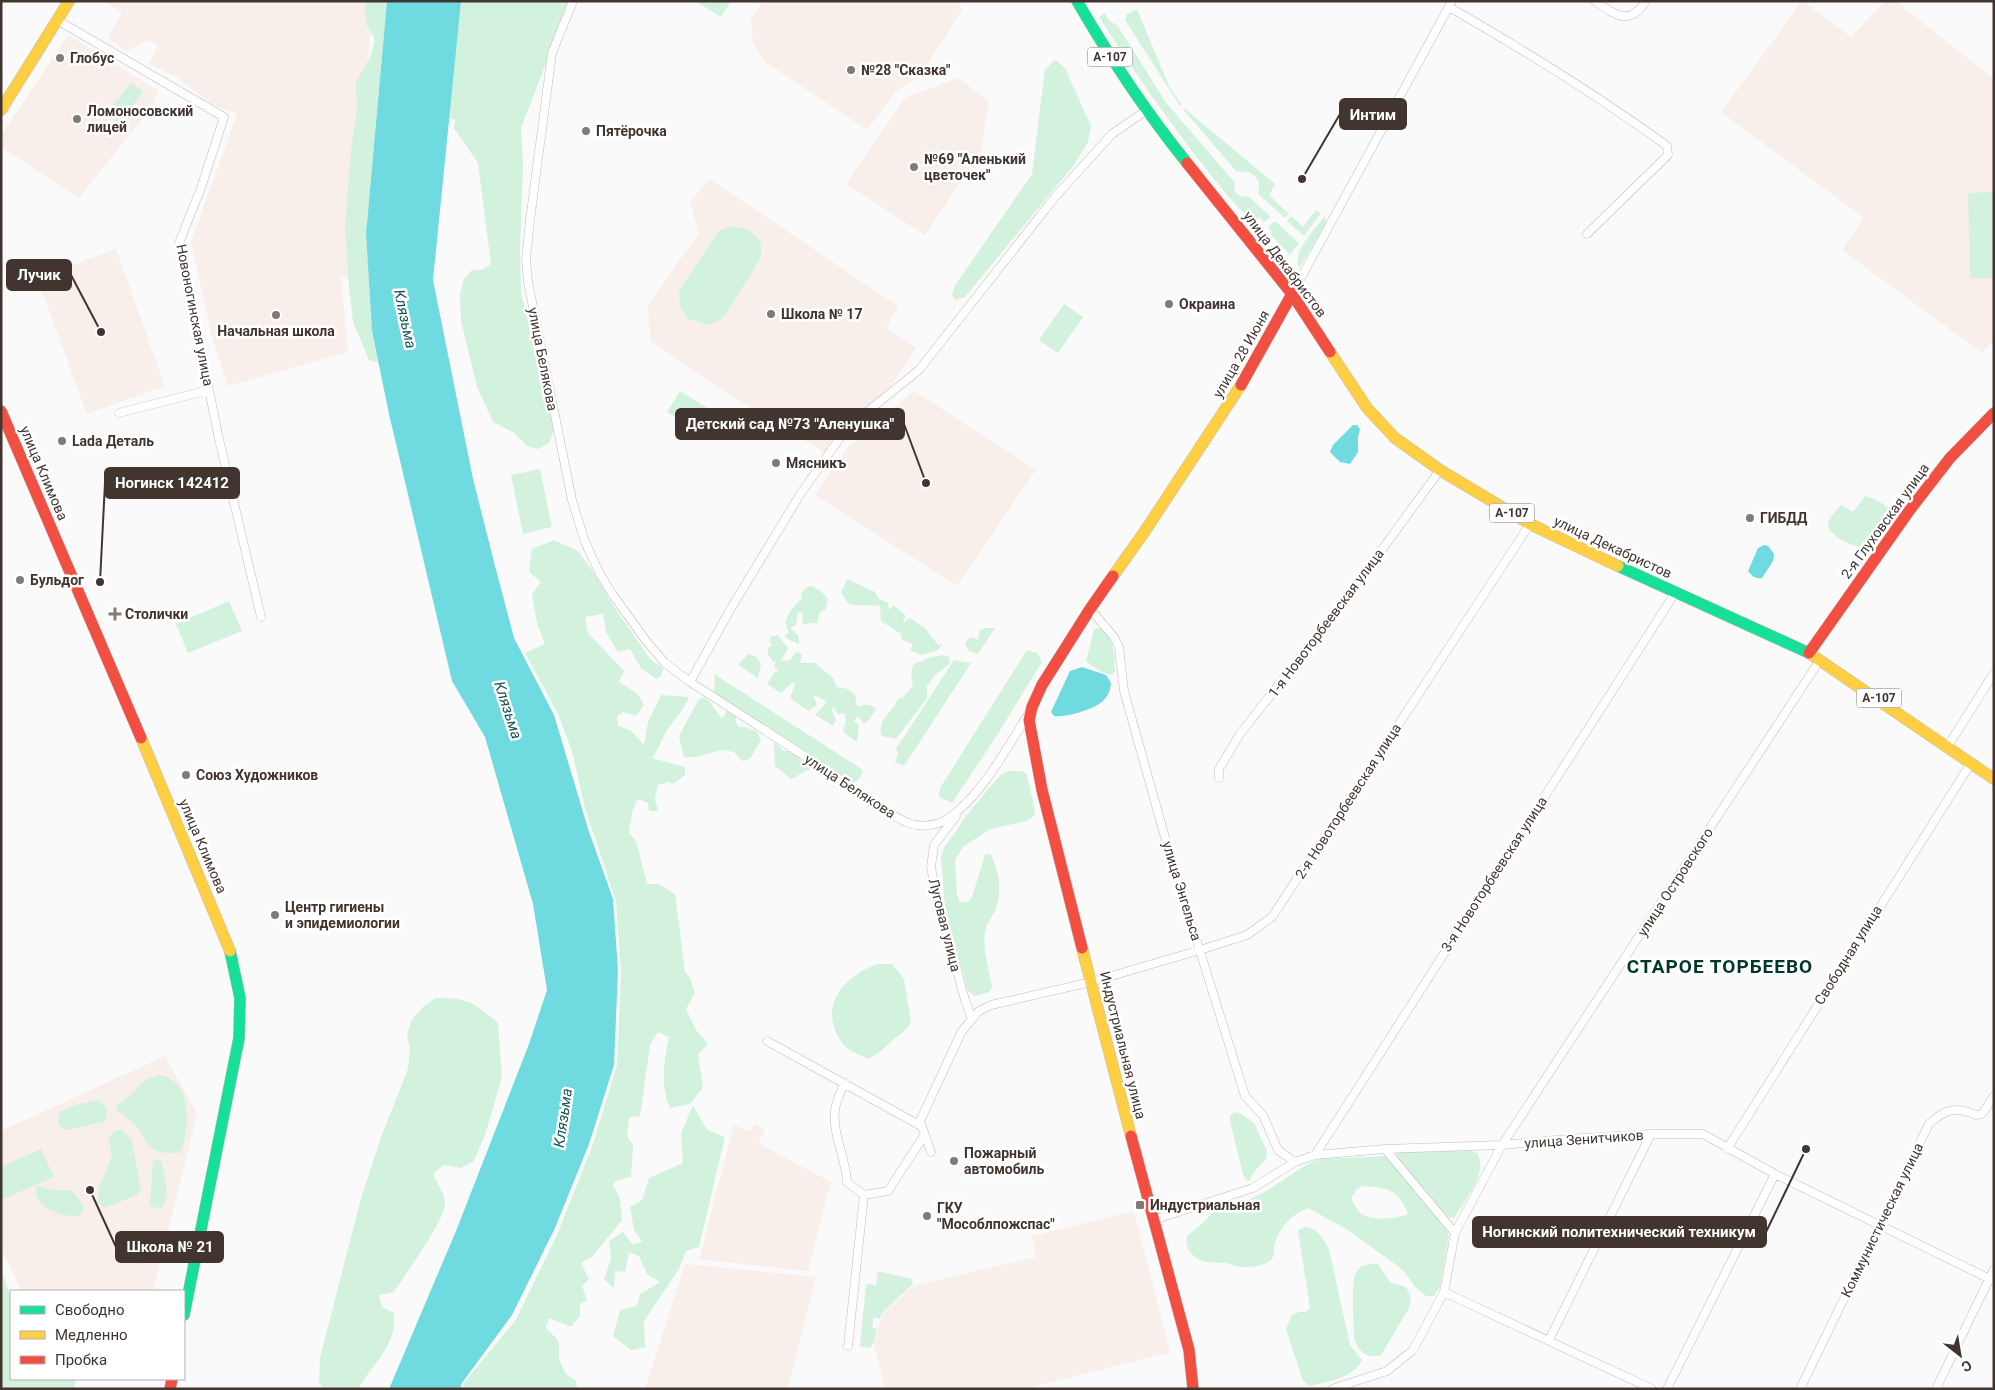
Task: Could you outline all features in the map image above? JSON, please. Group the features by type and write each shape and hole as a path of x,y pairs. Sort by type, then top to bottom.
{"main road":[{"path":"1,110 69,1"},
{"name":"улица Декабристов","path":"1077,1 1108,54 1147,110 1186,162 1292,294 1368,408 1383,426 1408,449 1530,524 1809,653 1994,779"},
{"name":"улица 28 Июня","path":"1032,707 1042,685 1090,609 1143,534 1237,391 1292,294"},
{"name":"улица Климова","path":"1,411 224,934 232,954 238,979 242,1012 239,1038 185,1311"},
{"name":"2-я Глуховская улица","path":"1809,653 1950,458 1994,413"},
{"name":"Индустриальная улица","path":"1032,707 1029,720 1033,746 1153,1220 1189,1350 1193,1389"}],"street":[{"name":"улица Белякова","path":"573,1 552,53 526,259 528,282 572,500 585,542 603,578 656,654 690,682 856,789 887,812 920,826 930,825 946,819 961,808 1002,755 1032,707"},
{"path":"1595,1 1613,13 1627,17 1636,14 1646,1"},
{"path":"1451,4 1627,117 1667,146 1668,155 1587,234"},
{"name":"улица 28 Июня","path":"1292,294 1451,4"},
{"name":"Новоногинская улица","path":"57,20 224,117 201,188 179,242 209,390 261,618"},
{"path":"690,682 730,610 802,493 842,435 863,415 919,370 1065,185 1112,134 1147,110"},
{"path":"119,413 209,390"},
{"name":"1-я Новоторбеевская улица","path":"1219,778 1219,769 1240,734 1346,599 1440,470"},
{"name":"2-я Новоторбеевская улица","path":"1092,982 1247,934 1272,917 1530,524"},
{"name":"3-я Новоторбеевская улица","path":"1315,1155 1675,592"},
{"name":"улица Энгельса","path":"1090,609 1114,637 1119,648 1124,691 1168,848 1245,1096 1263,1115 1278,1150 1295,1162"},
{"name":"улица Островского","path":"1332,1389 1387,1371 1413,1350 1444,1292 1455,1234 1502,1145 1820,660"},
{"path":"1948,746 1994,673"},
{"name":"Свободная улица","path":"1727,1149 1971,763"},
{"name":"Луговая улица","path":"961,808 934,845 931,867 936,894 972,1019"},
{"path":"931,1152 920,1121 962,1031 979,1011 991,1005 1092,982"},
{"path":"767,1041 921,1126"},
{"path":"844,1083 835,1110 836,1126 846,1167 847,1182 864,1195 888,1191 924,1136"},
{"name":"Коммунистическая улица","path":"1800,1389 1929,1124 1938,1115 1948,1110 1967,1111 1976,1115 1982,1114 1994,1096"},
{"path":"1549,1340 1651,1134"},
{"name":"улица Зенитчиков","path":"1153,1220 1253,1188 1295,1162 1315,1155 1385,1149 1502,1145 1568,1138 1651,1134 1703,1134 1775,1174 1991,1279"},
{"path":"1385,1149 1455,1234"},
{"path":"1667,1389 1775,1174"},
{"path":"848,1346 864,1195"},
{"path":"1936,1389 1991,1279 1994,1269"},
{"path":"1444,1292 1652,1389"}],"shaded area":[{"path":"104,1 374,1 360,121 362,276 341,278 348,352 228,386 212,337 191,242 237,114 213,105 176,77 149,64 158,45 150,40 126,51 108,38 122,12"},
{"name":"№28 \"Сказка\"","path":"763,1 959,1 962,10 920,77 897,90 867,130 765,62 753,43 751,19"},
{"path":"1802,1 1851,37 1885,1 1895,1 1994,79 1994,340 1982,353 1842,250 1864,218 1721,112"},
{"name":"Ломоносовский лицей","path":"68,35 158,91 154,104 79,198 1,147 1,135"},
{"name":"№69 \"Аленький цветочек\"","path":"958,78 989,101 981,151 925,235 846,184 905,98"},
{"name":"Школа № 17","path":"710,179 898,306 886,328 916,348 888,390 845,425 825,453 736,399 650,341 648,305 699,233 690,202"},
{"path":"116,249 165,386 87,414 37,278"},
{"path":"914,391 1036,470 957,586 815,495 847,448"},
{"path":"165,1056 197,1114 153,1290 22,1290 1,1248 1,1131"},
{"path":"754,1124 765,1130 758,1143 831,1182 808,1271 699,1259 734,1125 751,1131"},
{"path":"1134,1211 1170,1352 1023,1389 885,1389 874,1344 883,1313 913,1286 1036,1257 1032,1236"},
{"path":"685,1264 816,1277 788,1389 645,1389"}],"green space":[{"path":"365,1 387,1 366,234 372,331 378,362 369,360 353,322 345,227 351,150 357,110 356,83 371,55 375,40 366,24"},
{"path":"461,1 570,1 521,128 523,165 520,249 521,292 554,430 549,443 538,449 527,446 514,433 493,422 477,387 461,321 460,295 464,279 472,270 482,270 491,264 478,163 454,128 455,120 448,118"},
{"path":"695,1 731,1 721,17"},
{"path":"1137,9 1169,86 1182,105 1180,106 1125,20 1127,14"},
{"path":"1105,13 1109,21 1117,25 1167,104 1235,183 1235,192 1239,196 1248,196 1271,217 1264,222 1260,217 1254,222 1240,209 1203,165 1149,92 1099,17"},
{"path":"1055,60 1065,68 1091,126 1088,142 1074,165 965,297 955,300 952,294 956,284 1032,174 1045,69"},
{"path":"131,83 143,92 119,123 106,114"},
{"path":"1184,108 1275,184 1269,195 1289,214 1285,218 1258,194 1258,179 1252,173 1237,172"},
{"path":"1994,192 1994,278 1970,278 1968,193"},
{"path":"1316,210 1321,213 1304,236 1287,221 1291,216 1303,227"},
{"path":"1325,216 1326,224 1299,268 1297,262 1301,248"},
{"path":"1275,221 1299,243 1290,255 1271,235 1272,233 1268,227"},
{"path":"732,226 750,230 761,243 761,258 722,319 708,325 689,319 680,307 679,291 719,231"},
{"path":"1064,304 1083,317 1058,353 1039,340"},
{"path":"680,391 714,412 701,433 667,412"},
{"path":"540,469 552,527 523,534 511,475"},
{"path":"1865,496 1875,499 1892,510 1893,518 1882,535 1869,547 1846,542 1834,534 1828,525 1831,517 1841,505 1853,512"},
{"path":"554,540 578,551 651,660 663,668 662,675 657,679 641,668 630,649 618,652 606,632 603,614 585,617 588,633 624,671 619,682 638,694 644,705 636,716 623,712 617,716 618,726 631,731 644,745 648,722 661,695 689,697 667,730 652,758 685,767 685,775 673,784 669,782 658,785 655,798 658,811 649,811 648,803 638,799 632,812 629,833 636,841 647,884 659,884 675,894 685,972 690,978 695,993 686,1009 696,1030 708,1044 698,1054 703,1087 690,1104 670,1108 664,1082 664,1064 669,1037 658,1032 650,1045 640,1116 629,1117 627,1136 633,1145 631,1177 616,1181 613,1185 620,1199 622,1220 592,1257 581,1263 589,1279 582,1286 587,1300 580,1304 580,1316 571,1327 549,1318 546,1328 557,1339 559,1358 565,1373 576,1381 577,1389 465,1389 463,1384 515,1321 557,1235 592,1147 617,1065 621,972 616,901 585,808 572,751 558,714 525,653 545,644 537,623 532,594 541,582 529,572 532,549"},
{"path":"847,579 875,592 879,599 888,603 889,610 893,605 906,616 902,623 910,618 925,628 938,645 943,644 938,650 921,655 910,650 913,644 902,640 901,634 881,621 880,606 849,604 841,593"},
{"path":"812,586 821,591 828,599 826,609 820,612 817,623 803,624 802,612 798,613 796,625 790,628 799,636 799,644 791,641 784,635 789,633 785,622 791,610 802,598 801,593 807,587"},
{"path":"229,601 242,631 188,653 176,624"},
{"path":"985,628 995,628 978,654 968,650 965,643 969,638 973,637 978,640 979,631"},
{"path":"1100,628 1109,637 1113,648 1115,672 1110,675 1100,671 1086,661 1094,629"},
{"path":"778,635 788,648 781,661 790,660 796,652 802,654 800,663 815,663 833,678 837,687 848,689 855,695 857,707 868,705 876,709 864,724 858,716 854,721 859,725 857,742 843,732 846,719 844,713 838,714 833,707 832,711 836,720 833,726 815,715 826,701 813,696 817,705 809,711 790,698 795,684 793,682 781,693 767,684 775,672 778,671 774,666 776,662 773,662 768,654 768,648 773,645 769,642 771,637"},
{"path":"1027,650 1037,653 1042,662 952,803 939,797 940,788"},
{"path":"748,654 757,657 761,664 758,678 738,665"},
{"path":"943,655 949,657 950,664 936,674 927,686 927,698 896,739 882,736 881,726 883,721 898,699 903,697 913,686 911,676 913,665 928,658"},
{"path":"954,660 971,663 904,766 895,762 898,754 896,749"},
{"path":"714,674 863,770 859,778 851,783 713,694"},
{"path":"704,697 722,719 727,711 736,717 736,723 739,727 746,727 757,732 761,740 750,759 742,761 734,752 722,750 696,757 684,757 679,736 699,699"},
{"path":"774,742 784,751 790,751 797,756 810,769 791,779 775,766"},
{"path":"1009,771 1022,771 1027,775 1035,811 1034,816 1027,821 990,829 963,847 955,860 957,895 960,902 968,902 972,897 985,855 991,854 999,882 999,897 995,911 987,924 984,942 992,987 989,992 975,996 968,991 945,909 941,857 945,846 962,821 995,781 1002,774"},
{"path":"877,964 892,964 904,979 911,1022 904,1031 869,1059 846,1047 835,1030 832,1018 836,998 841,989 857,974"},
{"path":"436,998 463,1000 476,1006 498,1023 502,1077 485,1135 474,1161 461,1168 444,1165 433,1174 445,1199 444,1211 424,1248 394,1292 379,1295 382,1307 394,1313 392,1335 383,1354 358,1389 323,1389 319,1381 320,1358 360,1202 381,1137 408,1069 410,1048 407,1035 412,1019 424,1006"},
{"path":"160,1075 171,1079 178,1086 186,1107 186,1131 180,1153 166,1153 154,1150 149,1146 135,1124 117,1111 116,1106 131,1095 145,1080"},
{"path":"98,1100 107,1107 106,1121 68,1130 60,1126 58,1121 59,1112 75,1105"},
{"path":"693,1105 707,1130 725,1137 699,1247 686,1251 679,1269 644,1321 645,1347 631,1350 613,1336 620,1310 637,1306 640,1294 660,1282 647,1274 639,1256 629,1252 625,1272 615,1271 614,1288 604,1279 611,1258 609,1241 623,1232 633,1245 642,1241 634,1230 630,1207 642,1200 649,1178 683,1163 681,1133"},
{"path":"1238,1112 1254,1123 1267,1151 1266,1159 1254,1172 1249,1181 1246,1180 1243,1174 1231,1125 1230,1116"},
{"path":"122,1130 132,1141 141,1189 137,1195 104,1208 98,1202 99,1187 112,1157 109,1138 114,1131"},
{"path":"41,1149 54,1177 1,1200 1,1167"},
{"path":"1403,1151 1471,1151 1477,1153 1480,1161 1478,1177 1470,1194 1455,1217 1447,1216 1397,1159 1396,1153"},
{"path":"1387,1156 1446,1228 1449,1236 1440,1286 1434,1296 1426,1296 1415,1287 1403,1270 1348,1230 1308,1208 1292,1217 1281,1230 1275,1242 1273,1257 1268,1262 1254,1266 1237,1267 1227,1263 1207,1262 1193,1256 1187,1244 1187,1236 1215,1210 1241,1203 1263,1193 1306,1165 1319,1159","holes":["1363,1186 1379,1187 1391,1191 1401,1200 1408,1214 1390,1218 1376,1218 1363,1215 1359,1212 1351,1198 1357,1189"]},
{"path":"160,1159 167,1190 162,1207 156,1208 150,1205 153,1161"},
{"path":"39,1186 52,1190 71,1190 79,1199 84,1209 81,1214 75,1217 49,1209 44,1206 37,1195 35,1188"},
{"path":"1306,1227 1317,1232 1329,1249 1350,1345 1362,1360 1347,1375 1310,1386 1303,1381 1286,1329 1292,1315 1306,1312 1310,1308 1298,1230"},
{"path":"141,1234 147,1239 149,1244 144,1261 137,1265 132,1262 131,1258 134,1243"},
{"path":"1371,1264 1378,1264 1390,1282 1406,1287 1411,1297 1409,1308 1381,1355 1376,1356 1363,1353 1357,1346 1354,1336 1353,1292 1355,1276 1360,1268"},
{"path":"1,1270 10,1294 10,1380 76,1380 74,1389 1,1389"},
{"path":"878,1271 912,1279 913,1284 882,1313 880,1319 874,1317 872,1328 877,1329 874,1342 870,1348 860,1347 866,1284 876,1285"}],"water":[{"name":"Клязьма","path":"387,1 461,1 433,280 473,479 514,638 554,715 588,829 613,899 618,970 614,1065 589,1144 555,1228 512,1315 462,1383 460,1389 389,1389 456,1231 529,1044 547,990 533,904 485,737 452,681 389,414 372,331 366,234"},
{"path":"1353,425 1357,425 1360,429 1358,452 1350,464 1340,462 1330,452 1333,445"},
{"path":"1764,545 1768,546 1774,554 1773,561 1762,578 1757,578 1748,571 1758,548"},
{"path":"1082,667 1106,675 1111,683 1108,695 1099,704 1087,710 1065,716 1054,716 1051,712 1070,671"}],"traffic: fast":[{"path":"1077,1 1129,84 1187,163"},
{"path":"1618,566 1809,653"},
{"path":"185,1310 239,1038 240,998 230,951"}],"traffic: slow":[{"path":"1,110 69,1"},
{"path":"1330,352 1367,408 1395,438 1440,470 1530,524 1618,566"},
{"path":"1113,576 1143,534 1241,385"},
{"path":"1809,653 1994,779"},
{"path":"141,738 230,951"},
{"path":"1082,948 1131,1136"}],"traffic: jam":[{"path":"1187,163 1292,294 1330,352"},
{"path":"1241,385 1292,294"},
{"path":"1,411 141,738"},
{"path":"1809,653 1909,511 1950,458 1994,413"},
{"path":"1082,948 1042,790 1029,720 1032,707 1042,685 1113,576"},
{"path":"1131,1136 1189,1350 1193,1389"},
{"path":"170,1389 172,1380"}],"place":[{"name":"Глобус","path":"60,58"},
{"name":"№28 \"Сказка\"","path":"851,70"},
{"name":"Ломоносовский лицей","path":"77,119"},
{"name":"Пятёрочка","path":"586,131"},
{"name":"№69 \"Аленький цветочек\"","path":"914,167"},
{"name":"Интим","path":"1302,179"},
{"name":"Окраина","path":"1169,304"},
{"name":"Школа № 17","path":"771,314"},
{"name":"Начальная школа","path":"276,315"},
{"name":"Лучик","path":"101,332"},
{"name":"Lada Деталь","path":"62,441"},
{"name":"Мясникъ","path":"776,463"},
{"name":"Детский сад №73 \"Аленушка\"","path":"926,483"},
{"name":"ГИБДД","path":"1750,518"},
{"name":"Бульдог","path":"20,580"},
{"name":"Ногинск 142412","path":"100,582"},
{"name":"Столички","path":"115,614"},
{"name":"Союз Художников","path":"186,775"},
{"name":"Центр гигиены и эпидемиологии","path":"275,915"},
{"name":"Ногинский политехнический техникум","path":"1806,1149"},
{"name":"Пожарный автомобиль","path":"954,1161"},
{"name":"Школа № 21","path":"90,1190"},
{"name":"Индустриальная","path":"1140,1205"},
{"name":"ГКУ \"Мособлпожспас\"","path":"927,1216"}],"district":[{"name":"СТАРОЕ ТОРБЕЕВО","path":"1720,966"}]}
